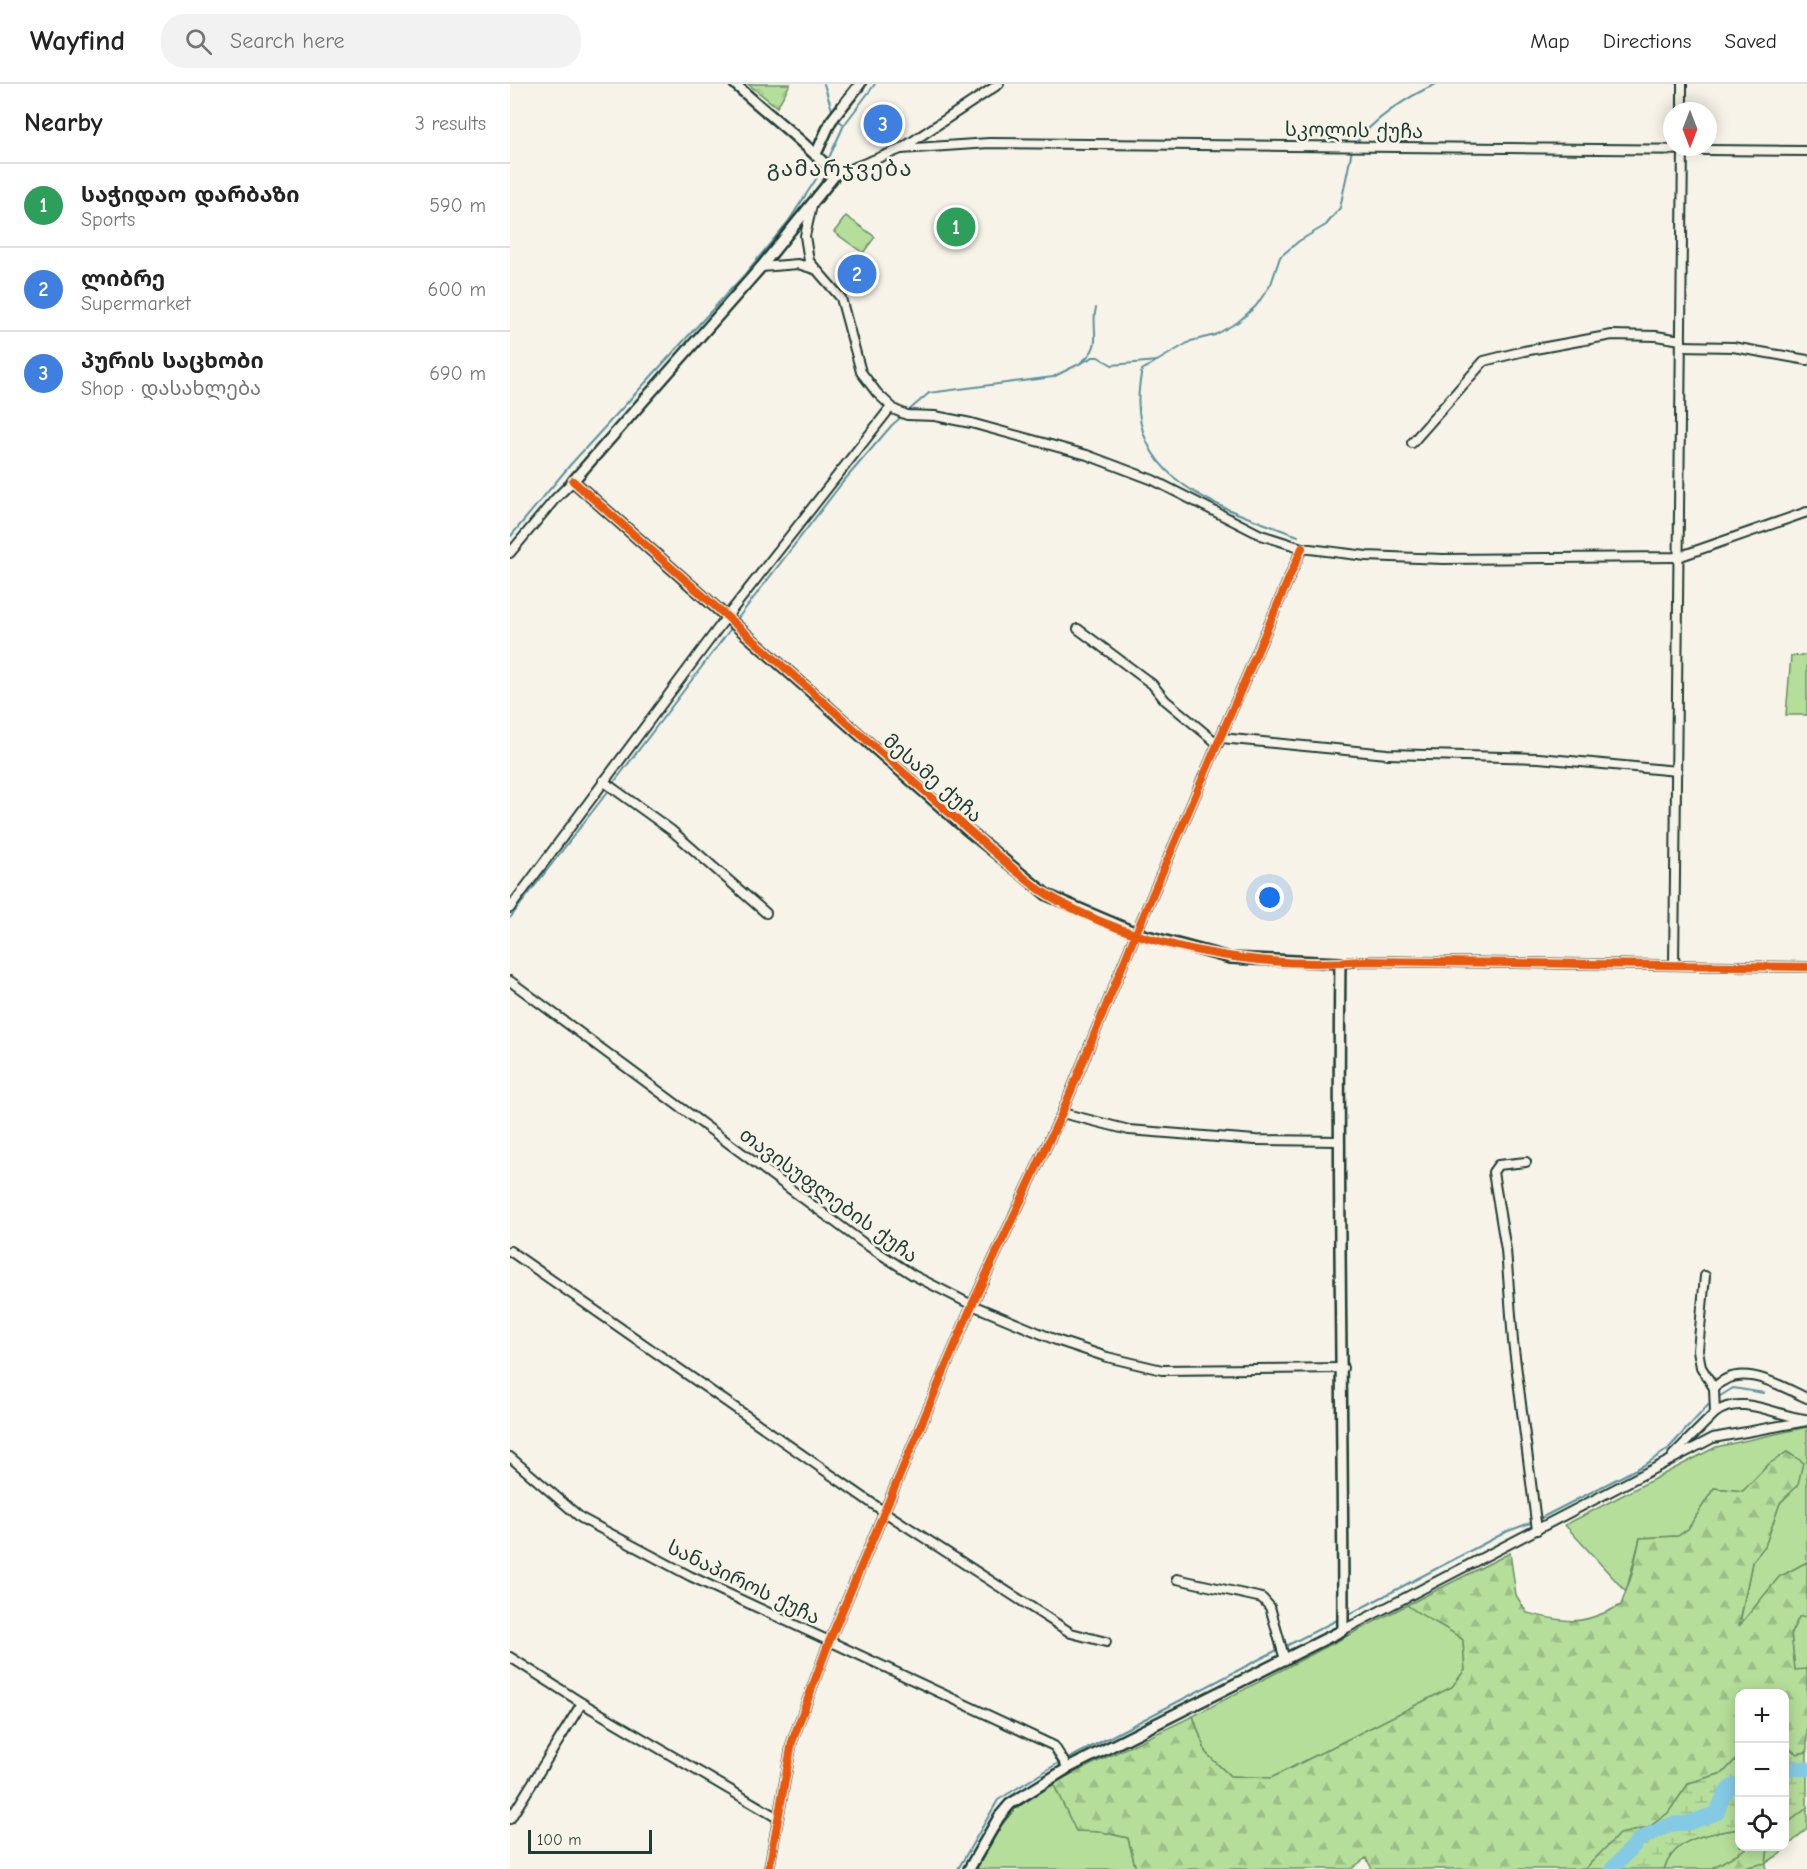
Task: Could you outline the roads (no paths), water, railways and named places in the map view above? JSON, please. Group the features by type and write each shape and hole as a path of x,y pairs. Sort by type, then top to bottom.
{"street":[{"path":"735,84 816,154 835,175"},
{"path":"816,154 831,121 860,84"},
{"path":"510,554 555,499 760,267 835,175 901,149 999,84"},
{"path":"1682,84 1682,102"},
{"name":"სკოლის ქუჩა","path":"901,149 989,143 1663,148"},
{"name":"სკოლის ქუჩა","path":"1717,149 1807,151"},
{"path":"1674,965 1683,156"},
{"path":"812,204 805,236 809,261 841,298 861,372 891,407 907,415 935,416 971,423 1087,455 1153,480 1261,536 1302,548 1366,556 1443,559 1678,556 1807,512"},
{"path":"760,267 798,264 815,269"},
{"path":"1412,443 1484,361 1524,351 1612,335 1656,336 1681,343 1733,347 1807,360"},
{"path":"510,908 728,615 891,407"},
{"name":"მესამე ქუჩა","path":"573,481 728,615 1004,861 1047,894 1136,933 1230,958 1340,963"},
{"path":"769,1869 776,1817 784,1791 792,1742 829,1642 972,1305 1062,1113 1136,933 1302,548"},
{"path":"1078,629 1152,684 1165,700 1220,741 1387,754 1539,758 1677,771"},
{"path":"603,781 671,830 766,914"},
{"path":"1343,1630 1343,1368 1338,1141 1340,963 1364,961 1807,967"},
{"name":"თავისუფლების ქუჩა","path":"510,981 862,1242 913,1275 972,1305 1077,1347 1162,1370 1343,1368"},
{"path":"1062,1113 1129,1130 1255,1140 1338,1141"},
{"path":"1526,1162 1498,1165 1493,1172 1506,1250 1513,1341 1538,1530"},
{"path":"510,1251 883,1511 1071,1633 1106,1642"},
{"path":"1705,1276 1698,1350 1701,1367 1714,1388 1715,1413"},
{"path":"1714,1388 1726,1379 1752,1376 1807,1398"},
{"path":"1666,1462 1724,1406 1738,1404 1807,1420"},
{"path":"969,1869 999,1817 1010,1804 1068,1768 1572,1514 1713,1438 1807,1420"},
{"name":"სანაპიროს ქუჩა","path":"510,1457 581,1518 690,1576 1054,1746 1068,1768"},
{"path":"1177,1579 1262,1598 1270,1607 1285,1660"},
{"path":"510,1657 582,1703 776,1817"},
{"path":"510,1820 582,1703"}],"waterway":[{"path":"824,84 833,113"},
{"path":"827,162 844,125 875,84"},
{"path":"1355,145 1391,110 1436,84"},
{"path":"836,118 844,125"},
{"path":"735,622 842,483 892,425 929,393 1053,377 1093,357 1098,357 1112,365 1157,361 1191,341 1215,335 1238,322 1256,306 1271,284 1280,257 1299,241 1326,225 1340,208 1352,150"},
{"path":"510,537 571,464 745,274 788,222 824,167"},
{"path":"1081,362 1093,350 1095,343 1096,308"},
{"path":"1155,362 1142,370 1138,407 1145,438 1159,463 1181,483 1207,499 1236,513 1298,536"},
{"path":"612,785 732,627"},
{"path":"510,918 609,790"},
{"path":"1717,1398 1733,1388 1764,1393"},
{"path":"1539,1519 1646,1464 1667,1450 1712,1401"},
{"path":"1346,1616 1508,1531 1533,1522"},
{"path":"1284,1647 1341,1618"},
{"path":"1066,1760 1279,1649"},
{"path":"958,1869 998,1800 1060,1762"},
{"path":"1789,1768 1807,1769"},
{"path":"1612,1869 1640,1839 1672,1824 1688,1823 1717,1813 1727,1791 1735,1785"}],"place":[{"name":"პურის საცხობი","path":"883,124"},
{"name":"საჭიდაო დარბაზი","path":"956,227"},
{"name":"ლიბრე","path":"857,274"}],"district":[{"name":"გამარჯვება","path":"840,168"}]}
